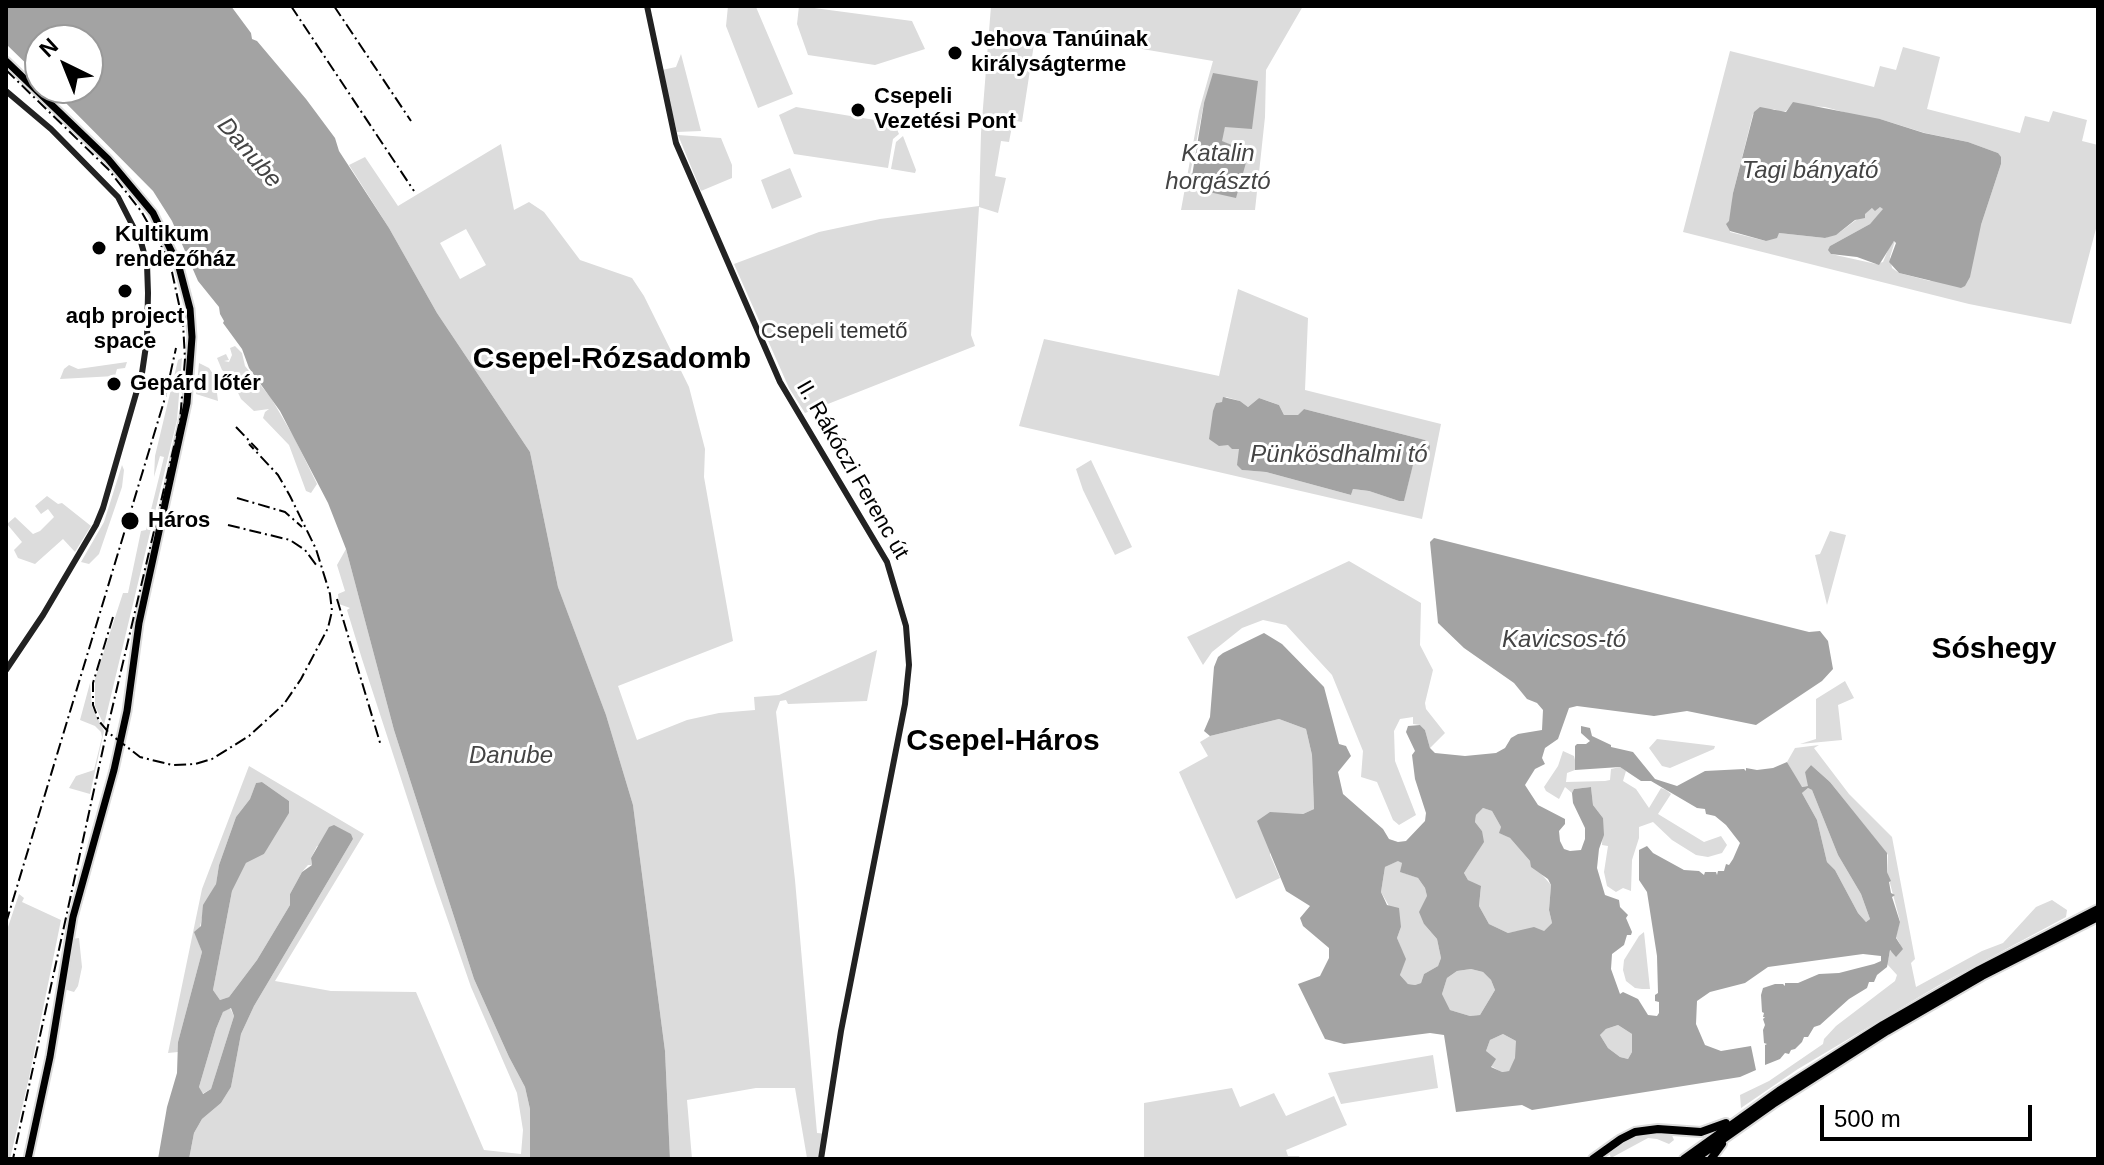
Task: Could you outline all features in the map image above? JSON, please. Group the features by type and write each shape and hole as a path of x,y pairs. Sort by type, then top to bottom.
{"highway":[{"path":"1684,1159 1851,1045 1924,1001 2098,909"},
{"path":"1695,1159 1825,1070 1921,1011 2098,917"},
{"path":"1593,1159 1630,1134 1663,1129 1701,1132 1743,1116"},
{"path":"1711,1159 1733,1132"}],"main road":[{"name":"II. Rákóczi Ferenc út","path":"647,6 675,139 780,382 887,562 906,626 909,665 905,704 841,1031 821,1159"},
{"path":"6,61 108,159 153,213 174,253 184,282 190,309 193,351 187,403 139,623 127,711 114,770 82,875 50,1057 28,1159"},
{"path":"6,91 51,129 118,197 141,242 147,264 148,293 147,339 142,373 103,508 43,615 6,670"}],"green space":[{"path":"728,6 756,7 793,94 758,108 726,26"},
{"path":"799,6 912,21 925,49 875,65 808,55 797,24"},
{"name":"Csepeli temető","path":"991,6 1303,6 1266,70 1265,117 1255,210 1181,210 1199,111 1213,61 1036,31 1022,122 1000,118 999,124 1012,126 1009,142 1001,141 995,176 1006,178 998,213 979,207 971,335 975,346 805,413 789,388 734,264 819,232 880,219 979,206","holes":["1204,103 1225,127 1221,141 1249,152 1190,174"]},
{"path":"1903,47 1940,57 1927,109 2020,133 2025,116 2049,122 2053,111 2087,120 2082,141 2098,145 2098,221 2071,324 1969,304 1683,232 1730,51 1874,87 1880,66 1896,70","holes":["1792,105 1825,107 1968,142 1998,153 2001,164 1981,225 1930,281 1899,273 1892,268 1890,257 1895,241 1891,243 1883,262 1876,264 1831,254 1830,246 1870,224 1884,209 1881,207 1872,208 1840,232 1825,238 1779,233 1766,241 1730,232 1733,193 1753,114 1774,109 1786,111"]},
{"path":"681,54 701,131 677,132 662,70 676,67"},
{"path":"796,107 881,121 892,118 899,134 893,139 888,168 794,154 779,115"},
{"path":"678,135 721,138 732,165 732,178 701,191"},
{"path":"903,136 915,173 891,169 896,142"},
{"path":"501,144 514,210 529,202 544,212 580,260 632,278 689,387 705,449 704,477 733,641 618,686 637,740 687,720 755,710 754,697 779,695 877,650 867,701 788,704 786,700 780,701 776,712 795,880 817,1133 828,1134 823,1159 807,1158 795,1088 756,1088 687,1100 692,1159 670,1159 665,1051 633,805 606,715 558,587 530,452 437,313 349,165 365,157 398,206","holes":["466,229 486,265 460,279 440,243"]},
{"path":"790,168 802,197 772,209 761,180"},
{"path":"1238,289 1308,318 1305,390 1441,424 1422,519 1019,426 1044,339 1219,376","holes":["1226,397 1248,407 1259,398 1279,405 1284,415 1299,415 1304,409 1425,440 1428,459 1415,457 1404,500 1399,501 1369,491 1353,489 1351,495 1266,472 1242,470 1240,449 1228,445 1213,420 1216,403"]},
{"path":"235,346 242,353 245,366 271,398 295,439 317,484 311,493 306,491 289,445 263,418 269,409 254,411 241,399 230,376 222,370 217,358 226,354 229,360 224,361 229,362 232,355 230,348"},
{"path":"182,358 177,420 104,725 95,706 95,679 123,593 128,593 141,531 146,530 164,457 160,456 154,477 155,456 178,360"},
{"path":"127,362 125,368 117,369 115,376 60,379 69,365 78,369"},
{"path":"199,363 209,368 215,377 218,401 196,394"},
{"path":"1091,460 1132,547 1115,555 1076,469"},
{"path":"122,465 122,487 99,554 89,564 81,562 104,522"},
{"path":"47,496 58,504 62,503 91,526 75,552 63,539 35,564 18,558 14,550 22,542 7,524 15,517 33,534 40,531 54,517 48,509 41,514 35,506"},
{"path":"1830,531 1846,535 1827,605 1815,555 1820,554"},
{"path":"346,549 394,730 474,979 525,1087 530,1109 530,1159 189,1159 194,1133 202,1119 221,1103 231,1087 241,1034 254,1006 353,839 317,846 311,858 312,865 302,872 290,894 290,905 257,960 229,997 220,1000 213,990 232,891 246,863 264,854 289,801 262,782 256,783 250,799 236,817 219,865 216,884 195,933 202,952 178,1052 168,1053 202,889 249,766 364,834 275,981 331,991 416,992 484,1150 521,1154 523,1130 517,1093 471,987 435,883 362,659 347,610 350,608 339,604 338,594 345,591 337,565"},
{"path":"1349,561 1421,603 1420,645 1433,670 1426,709 1445,733 1430,748 1425,730 1413,724 1413,717 1400,719 1394,731 1395,761 1416,815 1399,825 1393,820 1377,782 1361,777 1363,751 1332,675 1286,625 1263,620 1242,628 1212,652 1203,665 1187,637"},
{"path":"1845,681 1854,698 1838,705 1842,740 1800,744 1816,739 1816,699"},
{"path":"90,683 92,707 104,731 90,794 69,788 76,776 94,770 102,737 95,726 80,720"},
{"path":"1279,719 1306,729 1312,755 1314,809 1303,814 1270,813 1270,855 1280,878 1236,899 1179,772 1208,756 1200,742 1210,736"},
{"path":"1657,739 1715,746 1670,768 1662,766 1649,748"},
{"path":"1819,745 1814,748 1849,794 1892,837 1915,959 1911,963 1916,987 2003,943 2036,907 2052,900 2067,910 2066,917 1941,984 1798,1069 1741,1108 1740,1095 1769,1081 1823,1044 1836,1026 1895,981 1897,975 1887,964 1890,951 1898,954 1900,944 1896,937 1900,921 1887,872 1888,855 1830,782 1811,765 1805,772 1809,779 1808,786 1801,787 1787,762 1795,748"},
{"path":"1563,751 1574,756 1575,760 1575,770 1567,773 1566,782 1610,780 1611,769 1620,767 1626,771 1623,781 1636,789 1649,808 1661,788 1666,790 1671,794 1658,814 1704,842 1721,836 1727,845 1722,853 1708,857 1696,855 1672,840 1653,822 1639,827 1632,860 1631,891 1623,888 1616,892 1607,886 1604,872 1608,846 1602,845 1603,818 1593,805 1591,787 1574,789 1572,793 1565,787 1559,799 1544,787 1558,766"},
{"path":"1808,788 1812,790 1838,855 1861,894 1870,919 1866,922 1827,862 1817,820 1802,793"},
{"path":"1483,808 1492,811 1501,827 1500,833 1510,838 1551,885 1549,910 1552,923 1544,931 1508,933 1489,924 1479,906 1481,887 1468,880 1464,873 1478,851 1482,831 1475,822 1476,815"},
{"path":"1399,860 1402,863 1401,872 1418,878 1425,888 1424,924 1437,939 1441,958 1438,966 1424,974 1421,983 1415,985 1408,984 1400,975 1405,959 1397,938 1401,927 1381,892 1385,867"},
{"path":"19,894 24,898 22,902 61,920 29,1078 10,1159 6,1159 6,933"},
{"path":"1644,932 1650,989 1635,988 1626,981 1623,970 1624,960"},
{"path":"79,938 82,967 74,992 64,989 71,939"},
{"path":"1471,969 1483,972 1495,990 1480,1015 1470,1016 1450,1010 1442,994 1447,978 1457,971"},
{"path":"230,1008 234,1016 211,1089 202,1094 199,1087 216,1029 223,1012"},
{"path":"1618,1025 1632,1034 1632,1052 1628,1059 1608,1048 1600,1035"},
{"path":"1503,1034 1516,1041 1516,1058 1509,1071 1501,1072 1491,1066 1486,1051 1490,1040"},
{"path":"1433,1055 1438,1088 1341,1104 1328,1073"},
{"path":"1232,1088 1240,1107 1274,1093 1286,1116 1334,1096 1347,1125 1286,1150 1288,1156 1299,1156 1301,1159 1144,1159 1144,1103"},
{"path":"1651,1131 1671,1133 1674,1140 1669,1144 1648,1138 1611,1158 1608,1150 1627,1137"}],"water":[{"name":"Danube","path":"6,6 231,6 252,39 306,99 335,138 339,151 389,228 437,313 530,452 558,587 606,715 633,805 665,1051 670,1159 530,1159 530,1109 525,1087 474,979 394,730 346,549 328,503 280,411 249,368 242,349 223,323 219,307 198,281 172,221 153,191 67,104 104,104 104,24 24,24 24,61 6,44"},
{"name":"Katalin horgásztó","path":"1213,73 1258,81 1252,129 1225,127 1222,141 1249,152 1236,198 1209,192 1191,182 1204,103"},
{"name":"Tagi bányató","path":"1793,102 1880,119 1998,153 2001,164 1965,286 1961,288 1899,273 1889,262 1896,243 1894,241 1879,265 1857,257 1831,254 1828,250 1830,246 1870,224 1883,209 1880,207 1875,211 1872,208 1865,218 1855,220 1836,235 1825,238 1779,233 1777,238 1766,241 1730,231 1726,224 1754,112 1760,107 1786,112"},
{"name":"Pünkösdhalmi tó","path":"1223,397 1240,401 1248,407 1259,398 1279,405 1284,415 1298,415 1304,409 1425,440 1430,446 1428,459 1415,457 1404,501 1353,489 1351,495 1266,472 1242,470 1237,465 1239,449 1219,446 1209,439 1213,411"},
{"name":"Kavicsos-tó","path":"1434,538 1809,632 1820,631 1828,641 1833,669 1822,681 1756,725 1687,711 1654,716 1577,706 1569,708 1558,739 1545,748 1542,758 1545,764 1535,769 1525,785 1538,805 1565,819 1559,831 1560,841 1564,849 1570,851 1581,850 1585,839 1585,828 1573,803 1572,793 1574,789 1591,787 1593,805 1603,818 1604,835 1597,868 1605,895 1619,900 1620,907 1628,915 1626,918 1632,932 1627,935 1624,945 1612,954 1611,969 1620,994 1623,992 1638,999 1648,1015 1657,1016 1657,956 1647,892 1639,880 1639,850 1647,846 1653,853 1684,870 1699,871 1704,875 1705,872 1716,872 1717,875 1718,871 1724,871 1726,864 1729,865 1740,843 1726,825 1715,816 1706,814 1705,809 1697,808 1651,781 1641,781 1620,767 1575,770 1575,746 1590,741 1581,733 1581,726 1590,728 1592,736 1611,747 1633,752 1655,779 1677,786 1705,771 1757,770 1787,762 1802,787 1808,786 1805,772 1811,765 1830,782 1887,853 1887,872 1900,922 1896,938 1903,949 1896,957 1890,950 1887,967 1874,982 1869,982 1867,988 1814,1027 1789,1054 1785,1053 1780,1059 1765,1065 1767,1044 1764,1043 1763,1030 1763,988 1775,984 1785,986 1785,983 1798,983 1819,974 1839,973 1874,964 1881,961 1881,956 1863,954 1768,967 1745,983 1710,992 1697,1001 1696,1024 1705,1045 1721,1051 1751,1046 1756,1070 1740,1077 1532,1110 1522,1105 1456,1112 1444,1035 1430,1033 1344,1044 1325,1039 1298,984 1320,976 1329,958 1329,948 1303,926 1300,918 1310,906 1286,891 1257,821 1270,812 1303,814 1314,809 1312,755 1306,729 1279,719 1210,736 1204,731 1210,717 1214,667 1223,653 1264,633 1282,644 1324,687 1339,744 1346,746 1351,756 1338,772 1343,794 1383,829 1389,839 1406,841 1425,821 1426,813 1415,779 1412,755 1415,751 1406,732 1408,726 1420,725 1425,730 1430,748 1435,753 1465,756 1496,753 1518,734 1542,730 1543,710 1537,703 1527,699 1514,683 1464,648 1438,623 1430,542","holes":["1808,788 1812,790 1838,855 1861,894 1870,919 1866,922 1827,862 1817,820 1802,793","1483,808 1492,811 1501,827 1499,833 1510,838 1530,861 1531,867 1548,879 1551,885 1549,910 1552,923 1544,931 1534,927 1508,933 1489,924 1479,906 1481,886 1468,880 1464,873 1484,842 1482,831 1475,822 1476,815","1398,861 1402,863 1400,872 1418,878 1425,888 1427,896 1419,912 1424,924 1437,939 1441,958 1438,966 1424,974 1421,983 1408,984 1400,975 1406,959 1397,938 1401,927 1399,908 1387,905 1381,892 1385,867","1471,969 1483,972 1491,980 1495,990 1480,1015 1470,1016 1450,1010 1442,994 1447,978 1457,971","1618,1025 1632,1034 1632,1052 1628,1059 1608,1048 1600,1035","1503,1034 1516,1041 1515,1058 1509,1071 1502,1072 1491,1067 1496,1059 1486,1051 1490,1040"]},
{"path":"262,782 289,801 289,813 264,854 246,863 232,891 213,990 220,1000 229,997 257,960 290,905 290,894 302,872 312,865 311,858 329,827 334,825 351,834 353,839 254,1006 241,1034 231,1087 221,1103 202,1119 194,1133 189,1159 158,1159 167,1107 177,1073 178,1042 202,952 194,932 201,926 203,905 216,884 219,865 236,817 250,799 256,783","holes":["231,1008 234,1016 211,1089 203,1094 199,1087 216,1029 223,1012"]}],"railway":[{"path":"291,6 414,191"},
{"path":"334,6 411,121"},
{"path":"6,70 108,169 141,211 172,272 183,323 185,359 180,421 108,726 13,1159"},
{"path":"6,923 165,398 176,348"},
{"path":"236,427 258,450"},
{"path":"113,617 93,683 93,705 99,721 109,733 140,757 172,765 195,764 212,759 249,736 284,704 328,628 332,611 330,594 316,549 290,496 278,475 249,444"},
{"path":"237,498 285,512 302,527"},
{"path":"228,525 290,540 305,550 317,566"},
{"path":"337,599 381,746"}],"place":[{"name":"Jehova Tanúinak királyságterme","path":"955,53"},
{"name":"Csepeli Vezetési Pont","path":"858,110"},
{"name":"Kultikum rendezőház","path":"99,248"},
{"name":"aqb project space","path":"125,291"},
{"name":"Gepárd lőtér","path":"114,384"},
{"name":"Háros","path":"130,521"}],"district":[{"name":"Csepel-Rózsadomb","path":"612,360"},
{"name":"Sóshegy","path":"1994,650"},
{"name":"Csepel-Háros","path":"1003,742"}]}
